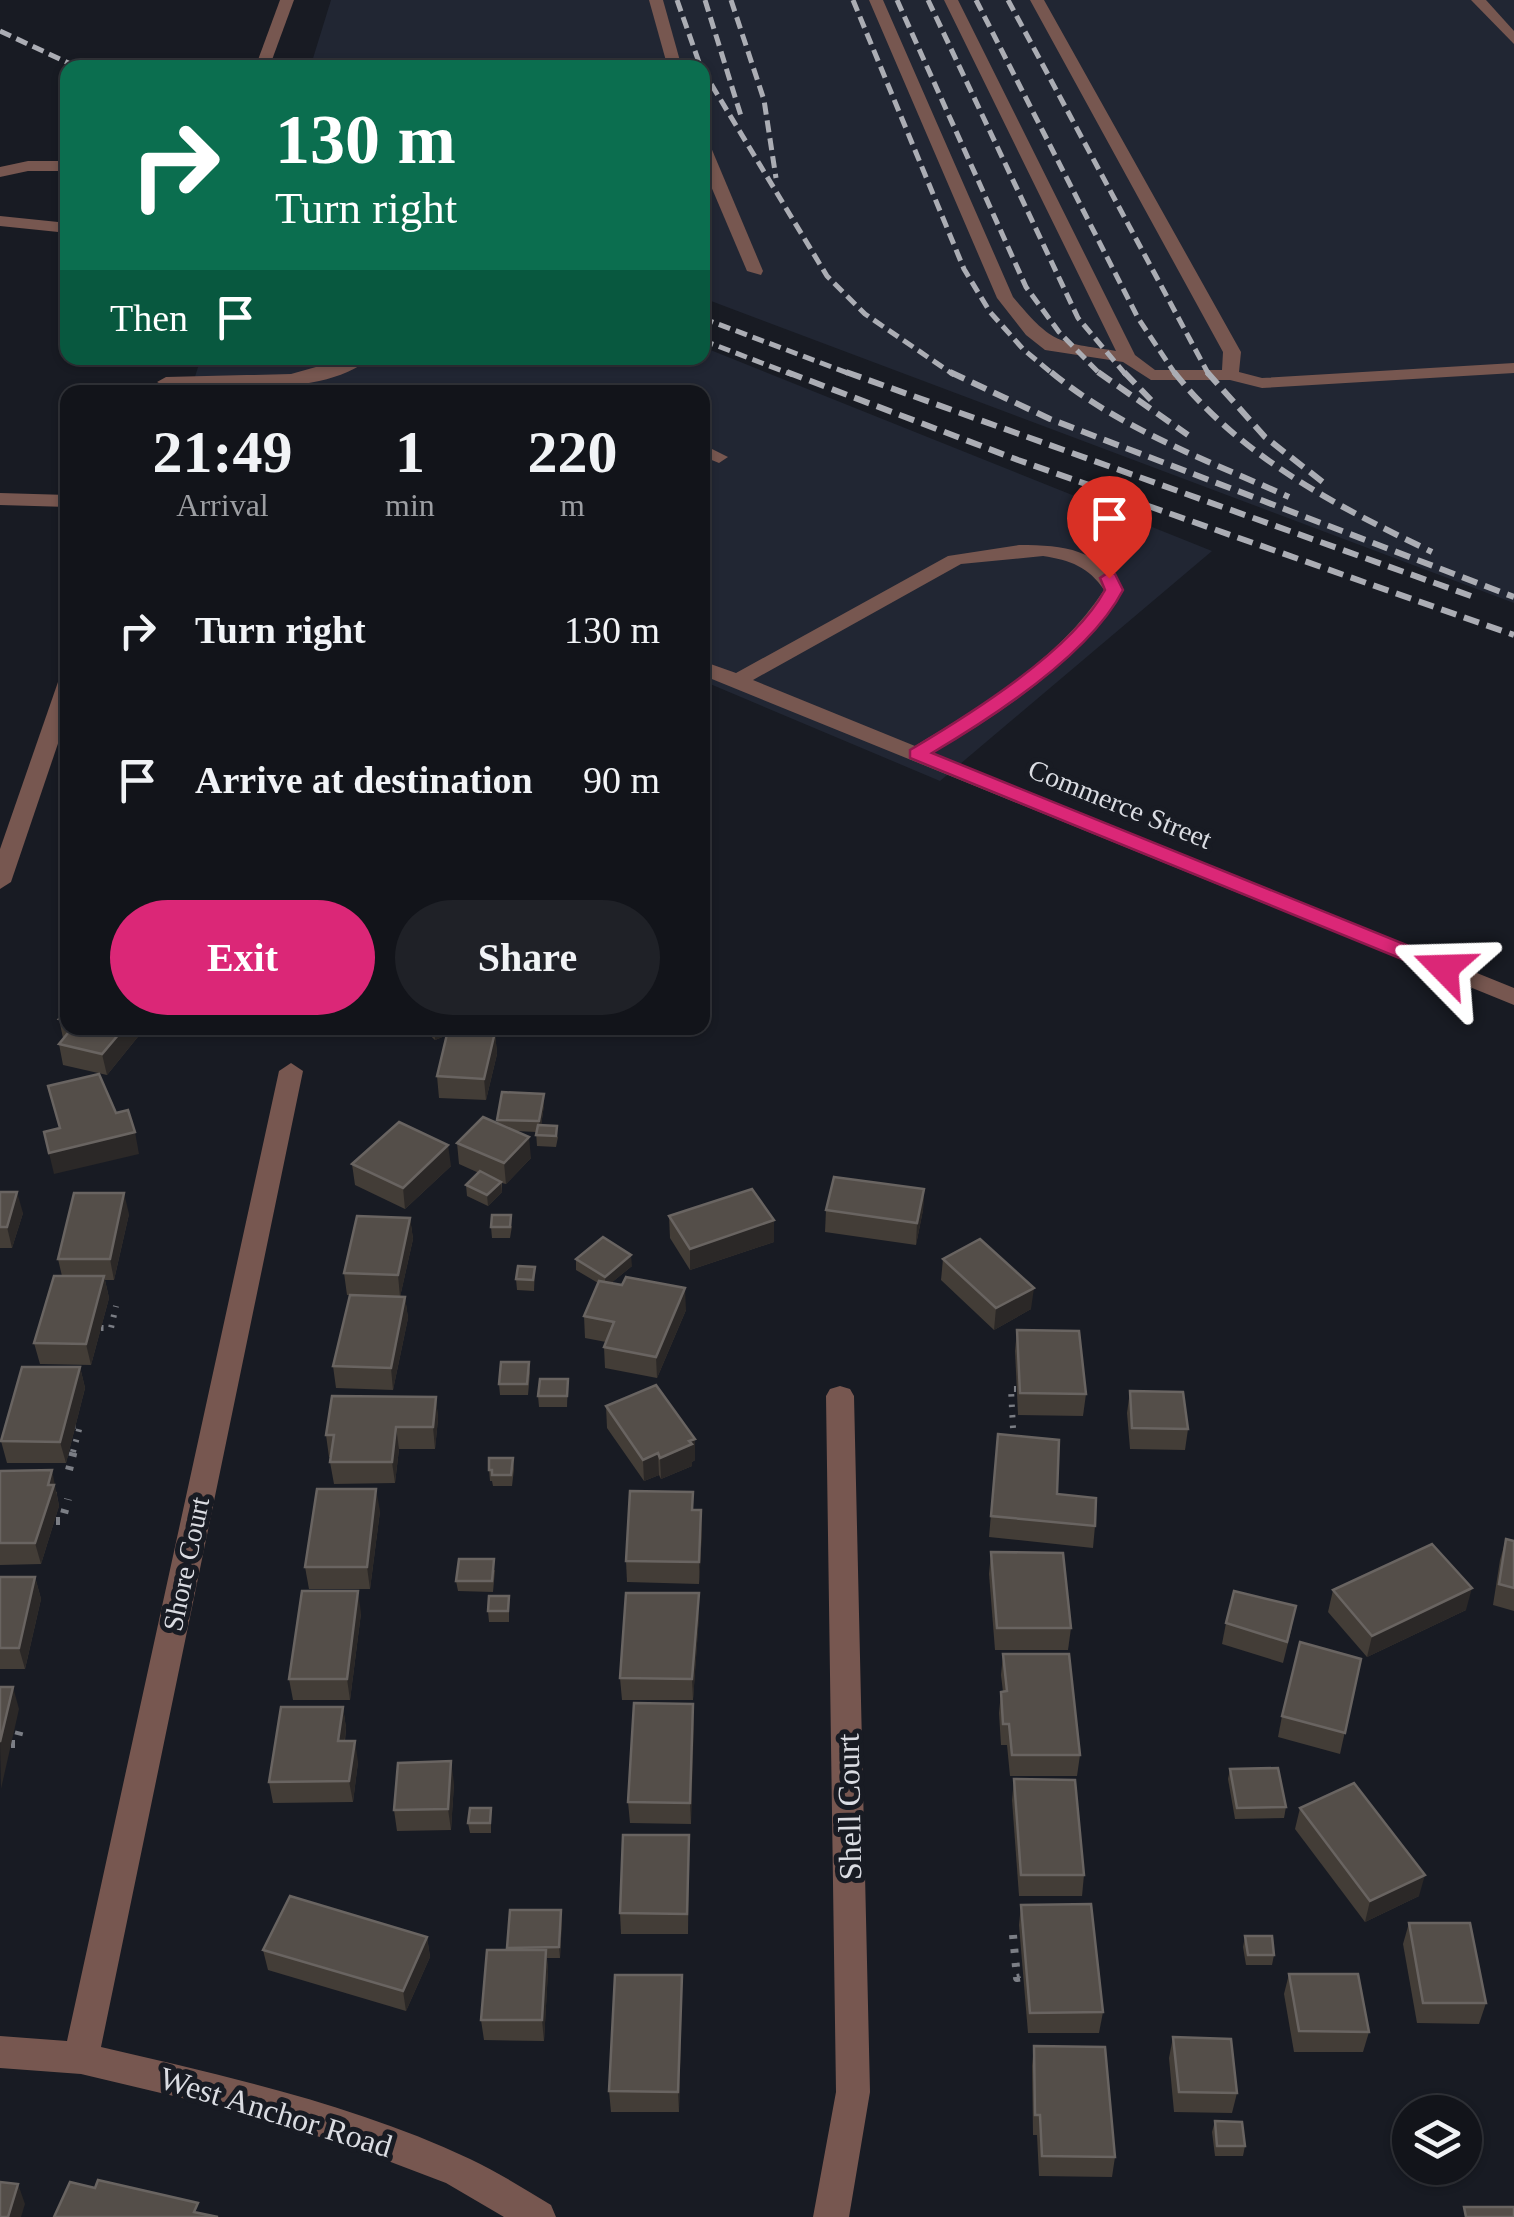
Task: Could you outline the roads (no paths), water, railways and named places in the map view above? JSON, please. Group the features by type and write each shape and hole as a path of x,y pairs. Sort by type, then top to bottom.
{"street":[{"path":"265,60 288,0"},
{"path":"656,0 673,60"},
{"path":"876,0 1005,298 1032,331 1051,346 1128,358 1151,374 1230,376 1262,383 1514,368"},
{"path":"951,0 1128,358"},
{"path":"1037,0 1232,352 1230,376"},
{"path":"1478,0 1514,40"},
{"path":"710,164 755,271"},
{"path":"0,172 28,166 60,166"},
{"path":"0,221 60,227"},
{"path":"194,385 284,379 331,372 346,365"},
{"path":"0,499 60,501"},
{"path":"737,681 954,560 988,553 1067,554 1109,578 1114,590 1108,601 1074,640 987,712 917,754"},
{"name":"Commerce Street","path":"710,670 1514,997"},
{"path":"0,882 60,706"},
{"name":"Shore Court","path":"81,2058 290,1070"},
{"name":"Shell Court","path":"831,2217 853,2092 840,1396"},
{"name":"West Anchor Road","path":"0,2052 81,2058 224,2092 346,2128 458,2171 538,2217"}],"railway":[{"path":"677,0 698,60"},
{"path":"705,0 741,116"},
{"path":"731,0 764,100 776,178"},
{"path":"853,0 964,269 990,312 1023,349 1054,375"},
{"path":"897,0 1026,287 1059,332 1098,372"},
{"path":"928,0 1078,318 1126,375"},
{"path":"976,0 1138,318 1174,372"},
{"path":"1008,0 1208,373"},
{"path":"0,31 62,60"},
{"path":"710,82 827,276 865,314 954,375"},
{"path":"710,321 853,375"},
{"path":"710,343 793,375"},
{"path":"787,372 1018,460 1514,635"},
{"path":"846,372 1471,596"},
{"path":"950,372 1050,419 1514,597"},
{"path":"1051,372 1136,427 1289,497"},
{"path":"1098,372 1188,435"},
{"path":"1124,372 1151,400"},
{"path":"1174,372 1229,430 1292,477 1432,552"},
{"path":"1208,373 1265,437 1324,483"}]}
